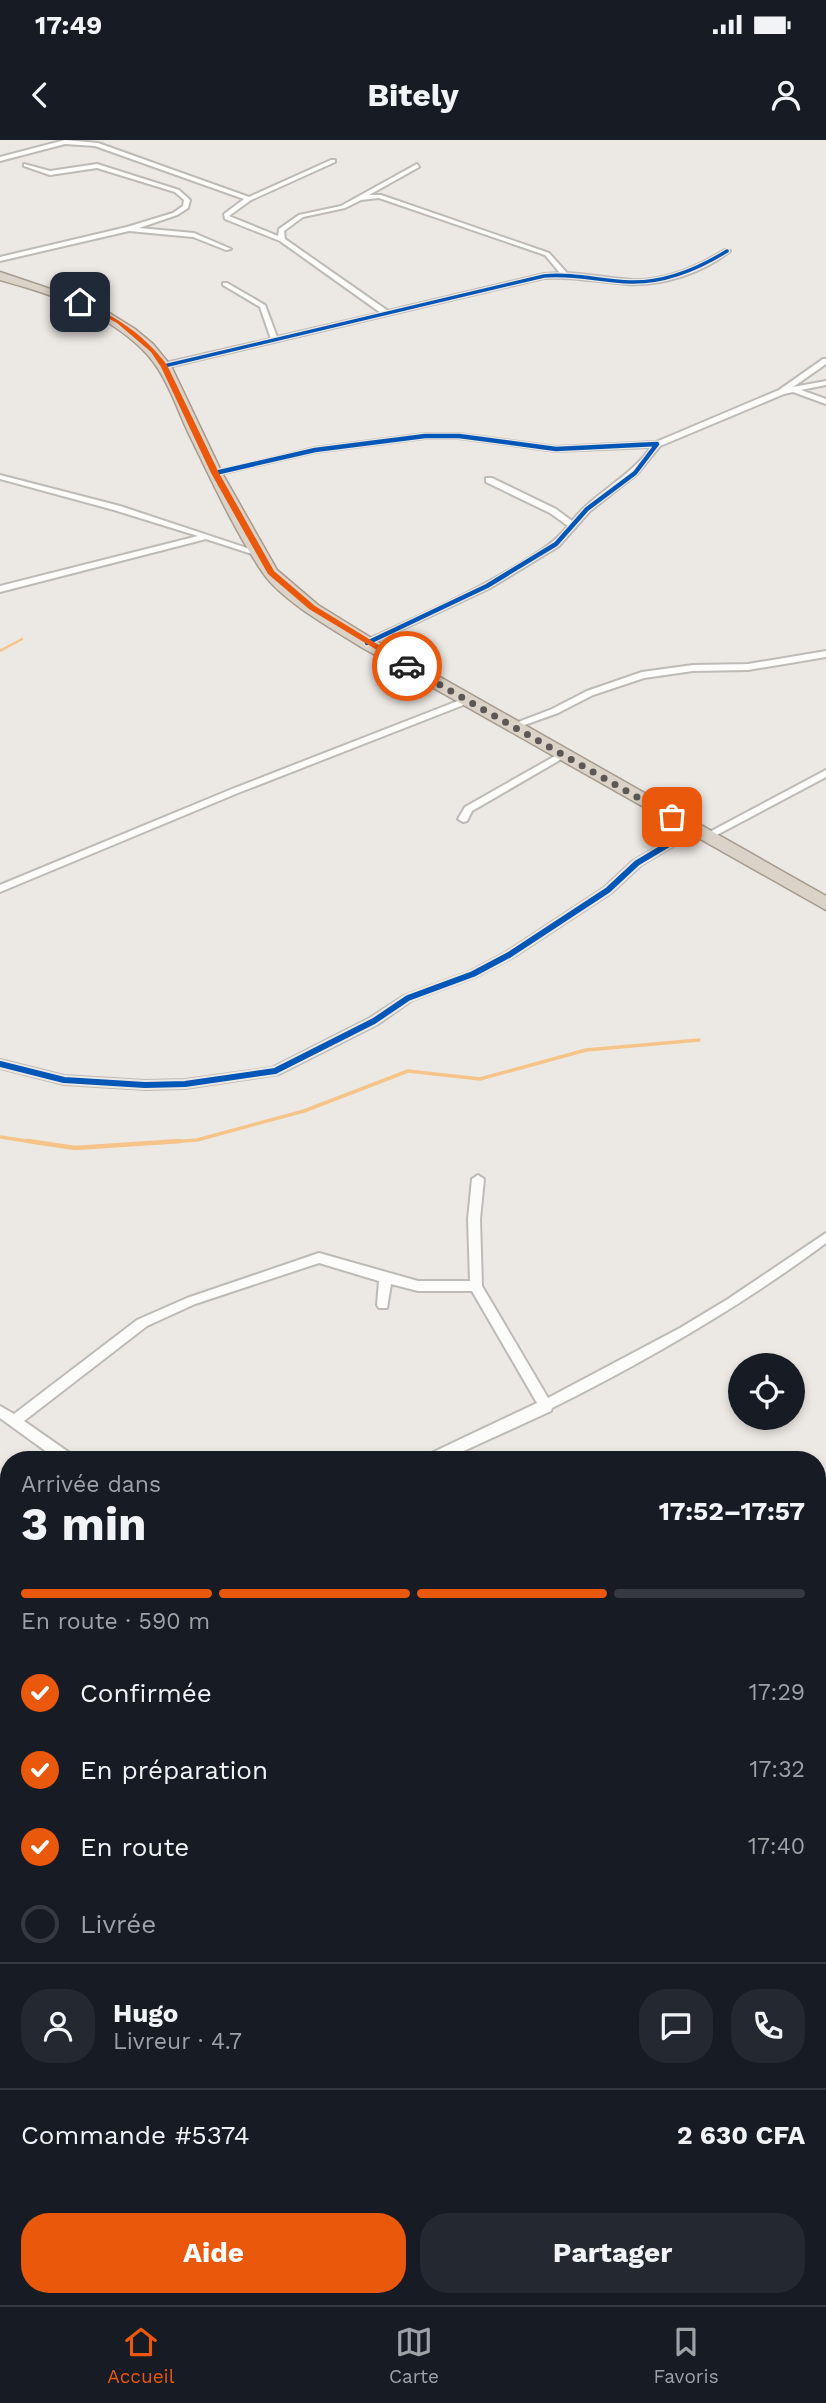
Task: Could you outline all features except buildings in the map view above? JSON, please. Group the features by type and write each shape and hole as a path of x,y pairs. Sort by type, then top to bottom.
{"highway":[{"path":"0,276 95,308 136,335 164,366 215,473 258,553 271,573 289,590 367,643 826,904"}],"street":[{"path":"57,140 101,145 249,199"},
{"path":"0,159 65,142"},
{"path":"332,161 249,199 226,215 227,218 282,240 386,313"},
{"path":"0,259 129,229 175,214 186,207 187,200 177,191 97,166 50,173 26,165"},
{"path":"282,240 281,230 301,216 343,207 361,198 371,189 417,166"},
{"path":"361,198 379,196 547,254 564,273"},
{"path":"129,229 194,235 228,249"},
{"path":"164,366 499,285 564,273 632,282 651,281 701,267 727,251"},
{"path":"225,284 263,306 275,340"},
{"path":"215,473 315,450 425,436 459,436 556,449 657,444 785,389 826,361"},
{"path":"797,391 826,383"},
{"path":"785,389 826,402"},
{"path":"367,643 492,587 559,542 592,505 637,474 657,444"},
{"path":"0,477 117,508 258,553"},
{"path":"489,480 560,515 573,526"},
{"path":"0,589 205,537"},
{"path":"513,726 555,711 590,693 642,676 693,668 748,667 826,654"},
{"path":"0,889 235,791 468,700"},
{"path":"463,819 468,809 562,755"},
{"path":"0,1064 64,1080 145,1085 185,1084 275,1071 374,1021 408,998 472,974 509,955 608,890 637,863 826,772"},
{"path":"478,1179 474,1219 476,1286 546,1407"},
{"path":"450,1451 546,1407 663,1344 759,1284 826,1237"},
{"path":"15,1420 142,1323 191,1301 319,1258 418,1286 476,1286"},
{"path":"383,1305 385,1278"},
{"path":"0,1412 57,1451"}],"waterway":[{"path":"0,651 22,639"},
{"path":"154,1143 197,1140 304,1111 408,1071 480,1079 586,1050 699,1040"},
{"path":"0,1137 40,1143"},
{"path":"28,1141 75,1148 180,1141"}],"cycle path":[{"path":"164,366 544,276 576,276 630,282 655,281 694,269 727,251"},
{"path":"215,473 315,450 425,436 459,436 556,449 657,444 635,473 587,509 556,544 487,586 367,643"},
{"path":"0,1064 64,1080 145,1085 185,1084 275,1071 374,1021 408,998 473,974 509,955 608,890 637,863 694,829"}],"way so far":[{"path":"407,666 672,817"}],"route":[{"path":"80,302 119,321 153,351 164,366 248,537 271,573 312,608 407,666"}]}
